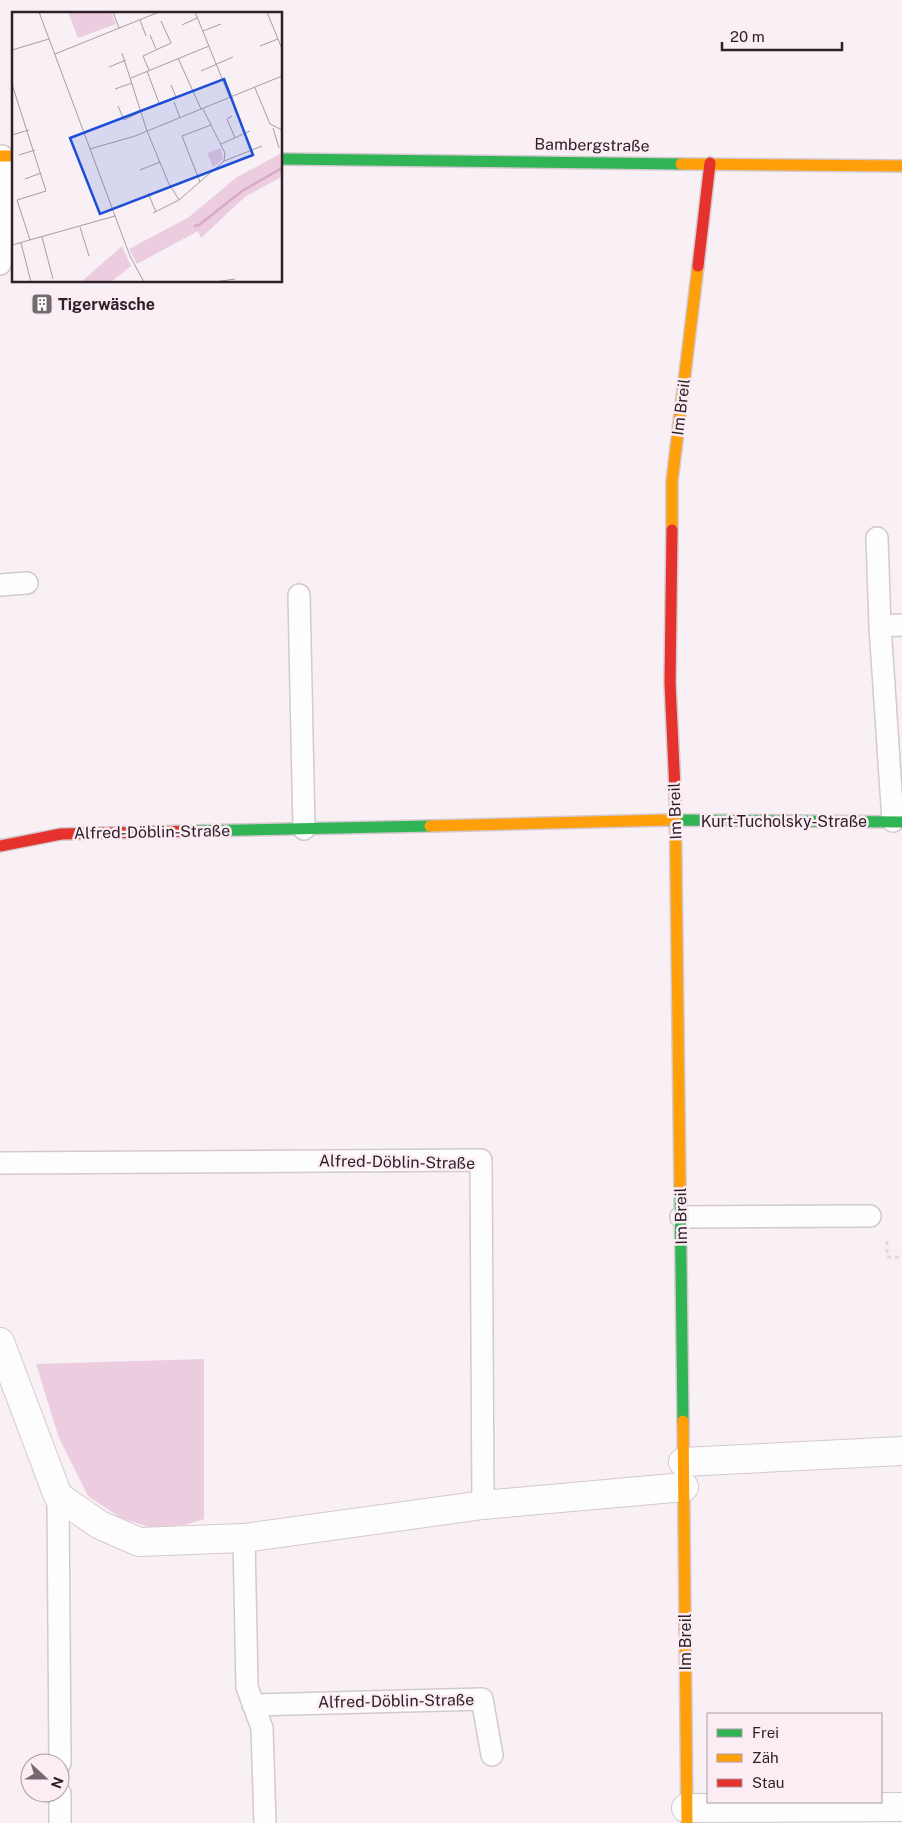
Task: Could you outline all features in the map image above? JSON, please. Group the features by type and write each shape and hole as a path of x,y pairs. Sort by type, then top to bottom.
{"street":[{"name":"Bambergstraße","path":"282,159 902,166"},
{"name":"Im Breil","path":"686,1816 676,820 670,683 672,481 710,163"},
{"name":"Kurt-Tucholsky-Straße","path":"676,820 898,822"},
{"name":"Alfred-Döblin-Straße","path":"0,846 61,834 676,820"},
{"path":"0,1342 58,1496 100,1525 139,1542 244,1538 483,1505 684,1474 902,1451"},
{"path":"686,1816 902,1807"}],"lane":[{"path":"0,264 5,156"},
{"name":"Kurt-Tucholsky-Straße","path":"877,538 880,626 898,822"},
{"path":"0,585 27,584"},
{"path":"298,595 304,829"},
{"path":"880,626 902,625"},
{"name":"Alfred-Döblin-Straße","path":"0,1163 481,1160 483,1505"},
{"path":"681,1217 870,1216"},
{"path":"58,1496 60,1753"},
{"path":"244,1538 248,1687 262,1728 265,1823"},
{"name":"Alfred-Döblin-Straße","path":"254,1705 482,1699 492,1755"},
{"path":"60,1803 60,1823"}],"path":[{"path":"887,1242 887,1257 902,1257"}],"shaded area":[{"path":"204,1359 204,1519 185,1525 149,1527 121,1518 88,1496 59,1438 36,1364"}],"traffic: fast":[{"path":"282,159 681,164"},
{"path":"668,820 902,822"},
{"path":"194,831 430,826"},
{"path":"680,1186 683,1421"}],"traffic: slow":[{"path":"0,156 12,156"},
{"path":"681,164 902,166"},
{"path":"672,530 672,481 698,266"},
{"path":"675,790 680,1186"},
{"path":"430,826 668,820"},
{"path":"683,1421 687,1823"}],"traffic: jam":[{"path":"698,266 710,163"},
{"path":"672,530 670,683 675,790"},
{"path":"0,846 61,834 194,831"}],"place":[{"name":"Tigerwäsche","path":"42,304"}]}
